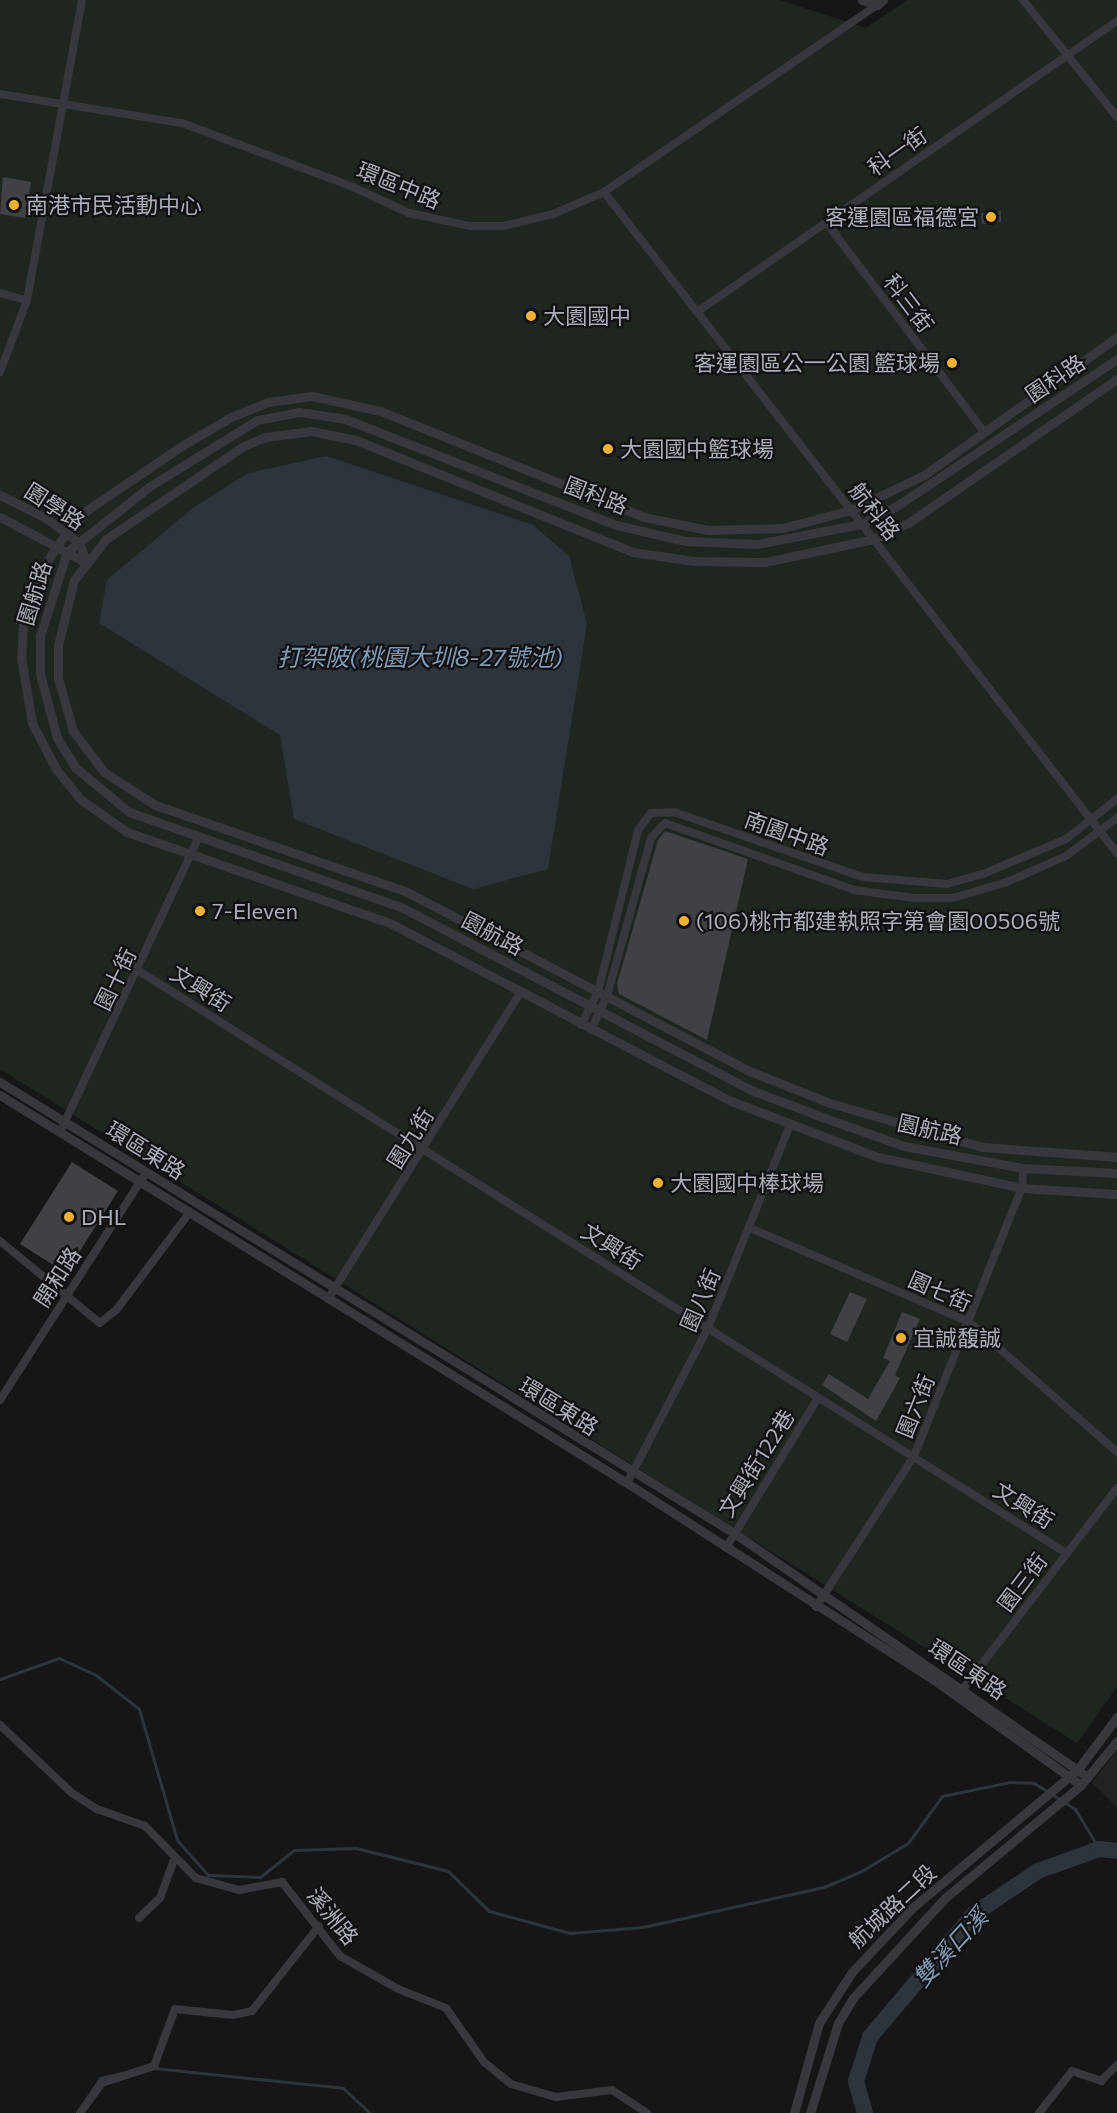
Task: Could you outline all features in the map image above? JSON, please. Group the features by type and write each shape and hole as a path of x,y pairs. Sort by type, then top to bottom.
{"street":[{"path":"0,372 27,300 66,101 82,0"},
{"path":"862,0 880,2"},
{"path":"1023,0 1117,117"},
{"name":"環區中路","path":"0,94 66,101 182,123 342,182 409,213 443,222 470,226 529,221 604,192 880,2"},
{"name":"科一街","path":"697,312 1117,21"},
{"name":"航科路","path":"604,192 1117,853"},
{"name":"科三街","path":"825,222 985,433"},
{"path":"0,293 27,300"},
{"path":"1117,337 924,475 851,510 783,528 708,530 644,517 380,411 312,396 268,402 223,421 86,511 55,545 31,598 21,639 26,701 40,742 56,769 102,816 127,832 390,923 519,994 731,1101 790,1125 878,1157 1022,1188 1117,1194"},
{"name":"園科路","path":"67,552 150,486 235,431 257,420 299,412 346,418 616,525 675,539 757,544 861,524 923,491 1117,359"},
{"path":"1117,379 956,494 874,539 765,562 694,561 633,552 356,440 333,433 290,431 242,447 106,539 74,580 61,620 58,678 73,731 104,772 155,805 407,892 752,1071 878,1119 982,1147 1117,1157"},
{"name":"園學路","path":"0,495 79,543 87,563"},
{"name":"園學路","path":"0,517 87,563"},
{"name":"園航路","path":"67,552 40,636 40,674 57,738 76,768 102,794 129,812 198,839 403,908 751,1090 822,1118 904,1146 1023,1168 1117,1173"},
{"name":"南園中路","path":"602,994 638,830 651,813 674,812 822,866 863,877 919,884 947,884 983,874 1065,839 1117,799"},
{"name":"南園中路","path":"591,1030 651,838 665,823 854,890 914,898 953,898 1007,882 1066,856 1117,818"},
{"name":"園十街","path":"60,1132 139,971 194,854 198,839"},
{"name":"文興街","path":"139,971 1066,1553"},
{"name":"園九街","path":"328,1299 336,1291 424,1151 519,994"},
{"name":"南園中路","path":"581,1025 596,1010"},
{"name":"環區東路","path":"0,1082 66,1122 189,1213 328,1299 629,1478 735,1533 1088,1777"},
{"name":"環區東路","path":"0,1095 336,1291 629,1478 726,1548 956,1698 1081,1785"},
{"name":"園八街","path":"629,1478 708,1328 790,1125"},
{"name":"園六街","path":"816,1607 822,1594 914,1456 1022,1188 1023,1168"},
{"name":"開和路","path":"0,1400 143,1178"},
{"path":"0,1241 100,1323 105,1322 189,1213"},
{"name":"園七街","path":"750,1228 969,1322 1117,1452"},
{"name":"文興街122巷","path":"726,1548 818,1398"},
{"name":"園三街","path":"956,1698 1117,1488"},
{"path":"1078,1769 1117,1717"},
{"name":"溪洲路","path":"0,1725 72,1793 97,1809 146,1826 174,1860 196,1878 226,1888 282,1882 350,1964 446,2008 484,2062 511,2084 556,2097 612,2090 647,2113"},
{"name":"航城路二段","path":"810,2113 838,2023 853,1998 945,1898 1058,1806 1081,1785 1117,1741"},
{"name":"航城路二段","path":"794,2113 819,2023 852,1972 912,1908 1078,1769"},
{"path":"139,1918 160,1898 174,1860"},
{"path":"80,2113 102,2083 154,2066 175,2009 252,2012 319,1926"},
{"path":"1039,2113 1072,2071 1101,2081 1117,2065"}],"shaded area":[{"path":"0,0 780,0 866,28 907,0 1117,0 1117,1687 1077,1743 0,1069"},
{"path":"1117,1750 1117,1808 1092,1783"}],"water":[{"name":"打架陂(桃園大圳8-27號池)","path":"326,456 533,525 569,556 587,624 548,869 473,889 294,819 280,735 99,623 107,580 193,508 248,473"}],"building":[{"name":"南港市民活動中心","path":"3,177 31,182 25,218 0,214"},
{"name":"客運園區福德宮","path":"1001,211 1001,222 982,224 981,213"},
{"name":"(106)桃市都建執照字第會園00506號","path":"665,831 748,859 707,1040 619,994 617,984 658,840"},
{"name":"DHL","path":"72,1162 118,1191 66,1273 20,1244"},
{"name":"宜誠馥誠","path":"850,1292 867,1299 847,1342 830,1334"},
{"path":"902,1312 920,1319 895,1375 900,1378 876,1421 822,1385 829,1374 868,1399 890,1361 883,1358"}],"waterway":[{"path":"0,1679 59,1658 96,1675 139,1709 177,1840 208,1875 260,1877 294,1850 356,1848 448,1871 489,1911 570,1933 643,1927 824,1887 860,1872 908,1843 942,1796 1010,1782 1034,1783 1075,1809 1099,1849"},
{"name":"雙溪口溪","path":"865,2113 856,2081 870,2037 974,1914 1038,1871 1099,1849 1117,1851"},
{"path":"154,2068 343,2088 370,2113"},
{"path":"84,2102 100,2078 121,2073"}],"place":[{"name":"南港市民活動中心","path":"14,205"},
{"name":"客運園區福德宮","path":"991,217"},
{"name":"大園國中","path":"531,316"},
{"name":"客運園區公一公園 籃球場","path":"952,363"},
{"name":"大園國中籃球場","path":"608,449"},
{"name":"7-Eleven","path":"200,911"},
{"name":"(106)桃市都建執照字第會園00506號","path":"684,921"},
{"name":"大園國中棒球場","path":"658,1183"},
{"name":"DHL","path":"69,1217"},
{"name":"宜誠馥誠","path":"901,1338"}]}
